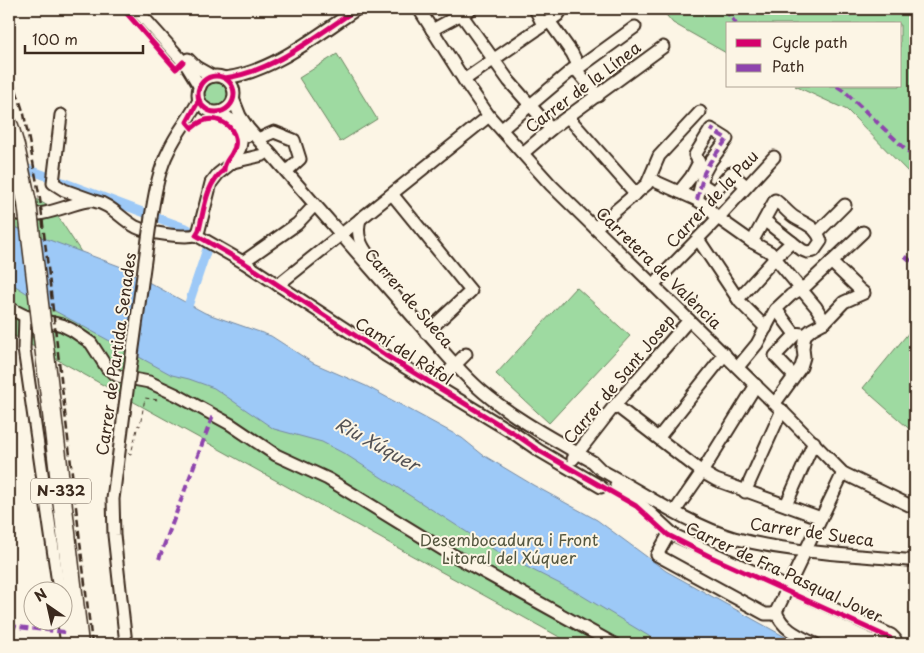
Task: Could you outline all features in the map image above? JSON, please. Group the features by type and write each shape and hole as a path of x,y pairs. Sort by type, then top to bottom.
{"highway":[{"name":"N-332","path":"9,126 25,194 44,337 79,644"}],"street":[{"path":"136,9 188,66 200,87"},
{"path":"144,9 192,63 212,76 225,78 249,74 275,62 357,9"},
{"name":"Carretera de València","path":"419,9 489,116 551,185 725,354 843,473 915,508"},
{"path":"534,9 572,53 576,61 576,68 598,96"},
{"path":"464,80 558,15 562,9"},
{"path":"432,30 466,11 493,59 551,129"},
{"path":"502,129 573,68 580,67 635,27"},
{"name":"Carrer de la Línea","path":"523,153 551,129 663,47"},
{"path":"187,122 226,110 249,74"},
{"path":"212,76 207,78 200,87 199,100 201,105 215,112"},
{"path":"225,78 230,81 234,96"},
{"name":"Carrer de Sueca","path":"234,96 240,116 258,139 453,368 500,405 575,456 589,468 602,470"},
{"name":"Carrer de Partida Senades","path":"126,644 114,535 113,499 124,412 157,182 169,149 199,100"},
{"name":"Carrer de Sueca","path":"215,112 232,121 243,131 311,208 382,280 453,368"},
{"path":"595,228 647,184 659,156 700,112"},
{"name":"Camí del Ràfol","path":"61,115 53,183 64,190 106,204 137,227 188,237 196,235 243,262 385,355 601,487"},
{"path":"278,285 489,116"},
{"path":"568,117 636,194"},
{"path":"680,192 698,166 699,162 695,155 699,147 712,129 717,131 727,139 704,173 697,200"},
{"path":"196,235 212,183 218,174 232,162 240,148 243,131"},
{"path":"258,139 274,132 294,140 300,158 287,171"},
{"path":"232,162 263,155"},
{"name":"Carrer de la Pau","path":"653,285 774,157"},
{"path":"702,184 714,192 731,173 746,186"},
{"path":"650,179 697,200 718,218 776,257 816,307 825,322"},
{"path":"392,194 471,291 426,333"},
{"path":"9,212 21,216 40,214 92,200"},
{"path":"752,242 764,220 775,200 793,216 810,225 817,232 821,241 814,251 807,252 764,220"},
{"path":"817,232 845,205"},
{"path":"243,262 297,224 311,208"},
{"path":"360,219 358,237 367,254 377,265 382,280"},
{"path":"738,367 757,344 776,309 791,295 801,289 863,232"},
{"path":"698,239 738,299 766,328"},
{"path":"738,299 792,242"},
{"path":"794,376 775,356 801,334 825,322 844,302 864,293 831,262"},
{"path":"9,308 25,316 62,325 86,338 107,368 118,376 138,379 161,386 230,424 276,455 328,479 444,550 614,644"},
{"path":"745,492 778,407 804,357 801,334 776,309"},
{"path":"25,316 24,349 58,580"},
{"name":"Carrer de Sant Josep","path":"575,456 615,405 689,320"},
{"path":"453,368 466,354"},
{"path":"659,437 725,354"},
{"path":"675,511 702,472 756,385"},
{"path":"615,405 702,472 716,480 821,518"},
{"path":"786,505 814,442"},
{"name":"Carrer de Sueca","path":"575,456 593,462 602,470 700,524 732,537 776,548 915,561"},
{"name":"Carrer de Fra Pasqual Jover","path":"589,468 633,497 670,532 705,550 891,635 895,639 896,644"},
{"path":"815,644 786,628 777,614 777,610 843,473"},
{"path":"670,532 657,556 765,614 777,614"},
{"path":"65,630 67,644"}],"path":[{"path":"119,450 132,454 145,398 158,400 161,386"}],"green space":[{"path":"661,9 915,9 915,179 847,110 799,88 902,88 902,22 726,22 726,53 673,23"},
{"path":"337,54 377,119 340,142 299,78"},
{"path":"216,82 225,85 228,94 225,103 216,106 207,103 204,94 207,85"},
{"name":"Desembocadura i Front Litoral del Xúquer","path":"9,183 53,209 83,255 769,644 572,644 9,333"},
{"path":"576,287 630,336 549,423 496,374"},
{"path":"915,325 915,434 863,388"}],"water":[{"name":"Riu Xúquer","path":"9,225 119,266 205,313 271,336 313,363 366,386 462,438 483,455 597,520 666,571 798,644 662,644 576,592 501,554 345,454 322,442 274,429 214,388 172,375 55,311 9,282"}],"waterway":[{"path":"9,162 145,213"},
{"path":"158,218 188,229"},
{"path":"185,315 207,249"}],"railway":[{"path":"9,68 24,114 40,199 92,644"}],"marked path":[{"path":"725,9 735,22"},
{"path":"840,88 915,158"},
{"path":"697,200 704,173 727,139 711,129"},
{"path":"905,256 915,265"},
{"path":"159,559 213,415"},
{"path":"9,624 17,627 65,632"}],"cycle path":[{"path":"123,9 176,69 183,62"},
{"path":"225,78 243,74 277,60 310,41 357,9"},
{"path":"216,76 223,77 229,81 233,87 234,94 233,101 229,107 223,111 216,112 209,111 203,107 199,101 198,94 199,87 203,81 209,77 216,76"},
{"path":"199,100 187,122 192,128 205,120 213,119 225,123 234,134 235,144 224,170 218,175 209,189 199,230 196,235 243,262 385,355 538,450 636,506 668,535 711,557 890,638 892,644"}]}
